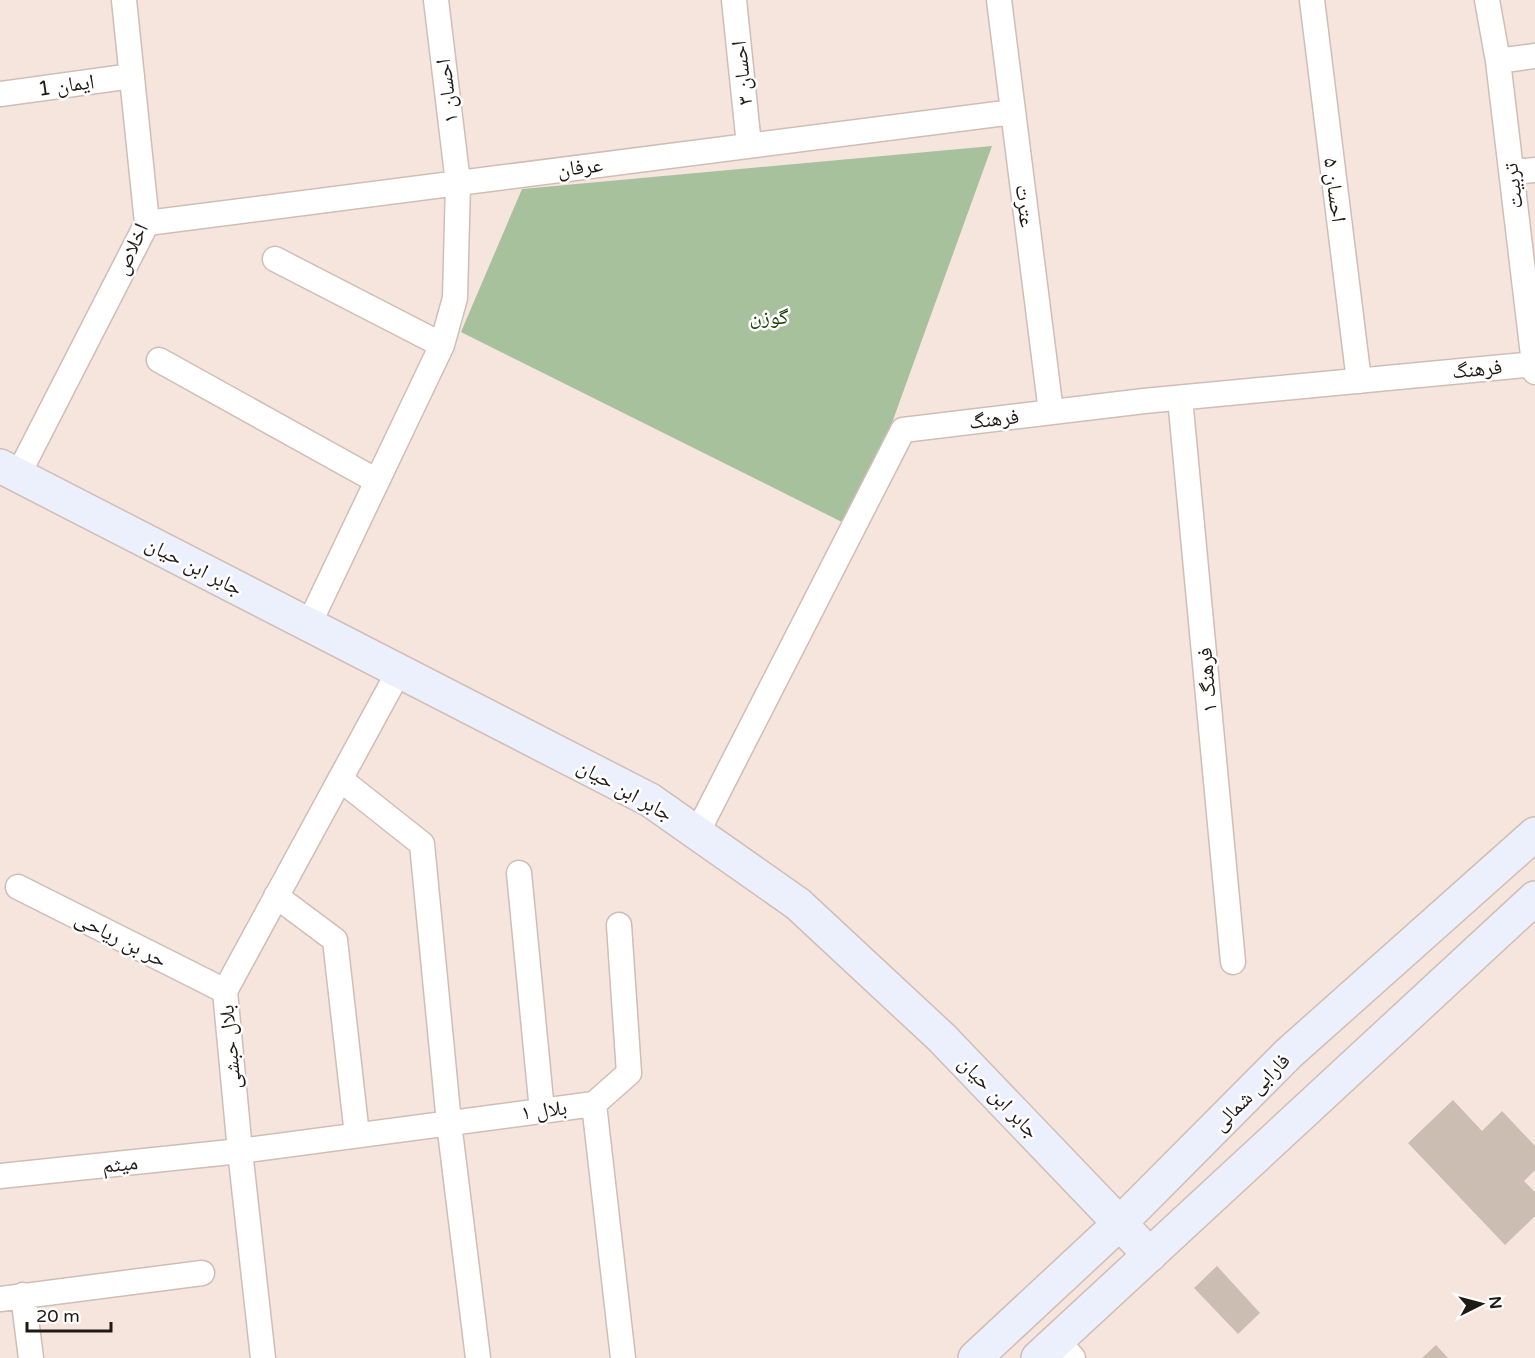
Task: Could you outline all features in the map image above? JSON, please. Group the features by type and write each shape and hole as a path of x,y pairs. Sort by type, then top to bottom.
{"street":[{"name":"اخلاص","path":"9,470 147,223 124,0"},
{"name":"احسان ۱","path":"309,624 442,345 455,298 458,183 436,0"},
{"name":"احسان ۳","path":"734,0 749,145"},
{"name":"عترت","path":"999,0 1051,412"},
{"name":"احسان ۵","path":"1312,0 1359,381"},
{"name":"تربیت","path":"1487,0 1498,61 1523,171 1535,367"},
{"path":"1498,61 1535,56"},
{"name":"ایمان 1","path":"0,94 132,76"},
{"name":"عرفان","path":"147,223 1013,112"},
{"path":"275,259 442,345"},
{"path":"159,360 377,481"},
{"name":"فرهنگ","path":"697,832 903,430 1180,398 1535,367"},
{"name":"فرهنگ ۱","path":"1180,398 1233,962"},
{"name":"جابر ابن حیان","path":"9,470 650,800 697,832 798,904 942,1038 1150,1255"},
{"name":"بلال حبشی","path":"263,1358 225,991 399,670"},
{"path":"340,779 422,844 449,1123 478,1358"},
{"name":"فارابی شمالی","path":"975,1358 1120,1223 1288,1054 1535,834"},
{"path":"519,873 542,1111"},
{"name":"حر بن ریاحی","path":"18,887 225,991"},
{"path":"276,896 336,940 357,1135"},
{"path":"1056,1352 1150,1255 1535,898"},
{"path":"594,1104 628,1073 619,926"},
{"name":"بلال ۱","path":"240,1151 594,1104 623,1358"},
{"name":"میثم","path":"0,1176 240,1151"},
{"path":"31,1358 12,1297 202,1274"}],"green space":[{"name":"گوزن","path":"992,146 854,528 461,332 522,189"}],"building":[{"path":"1453,1100 1482,1131 1502,1111 1535,1146 1535,1170 1524,1181 1535,1192 1535,1216 1505,1245 1408,1143"},
{"path":"1217,1266 1260,1313 1238,1334 1194,1288"},
{"path":"1436,1345 1448,1358 1422,1358"}]}
